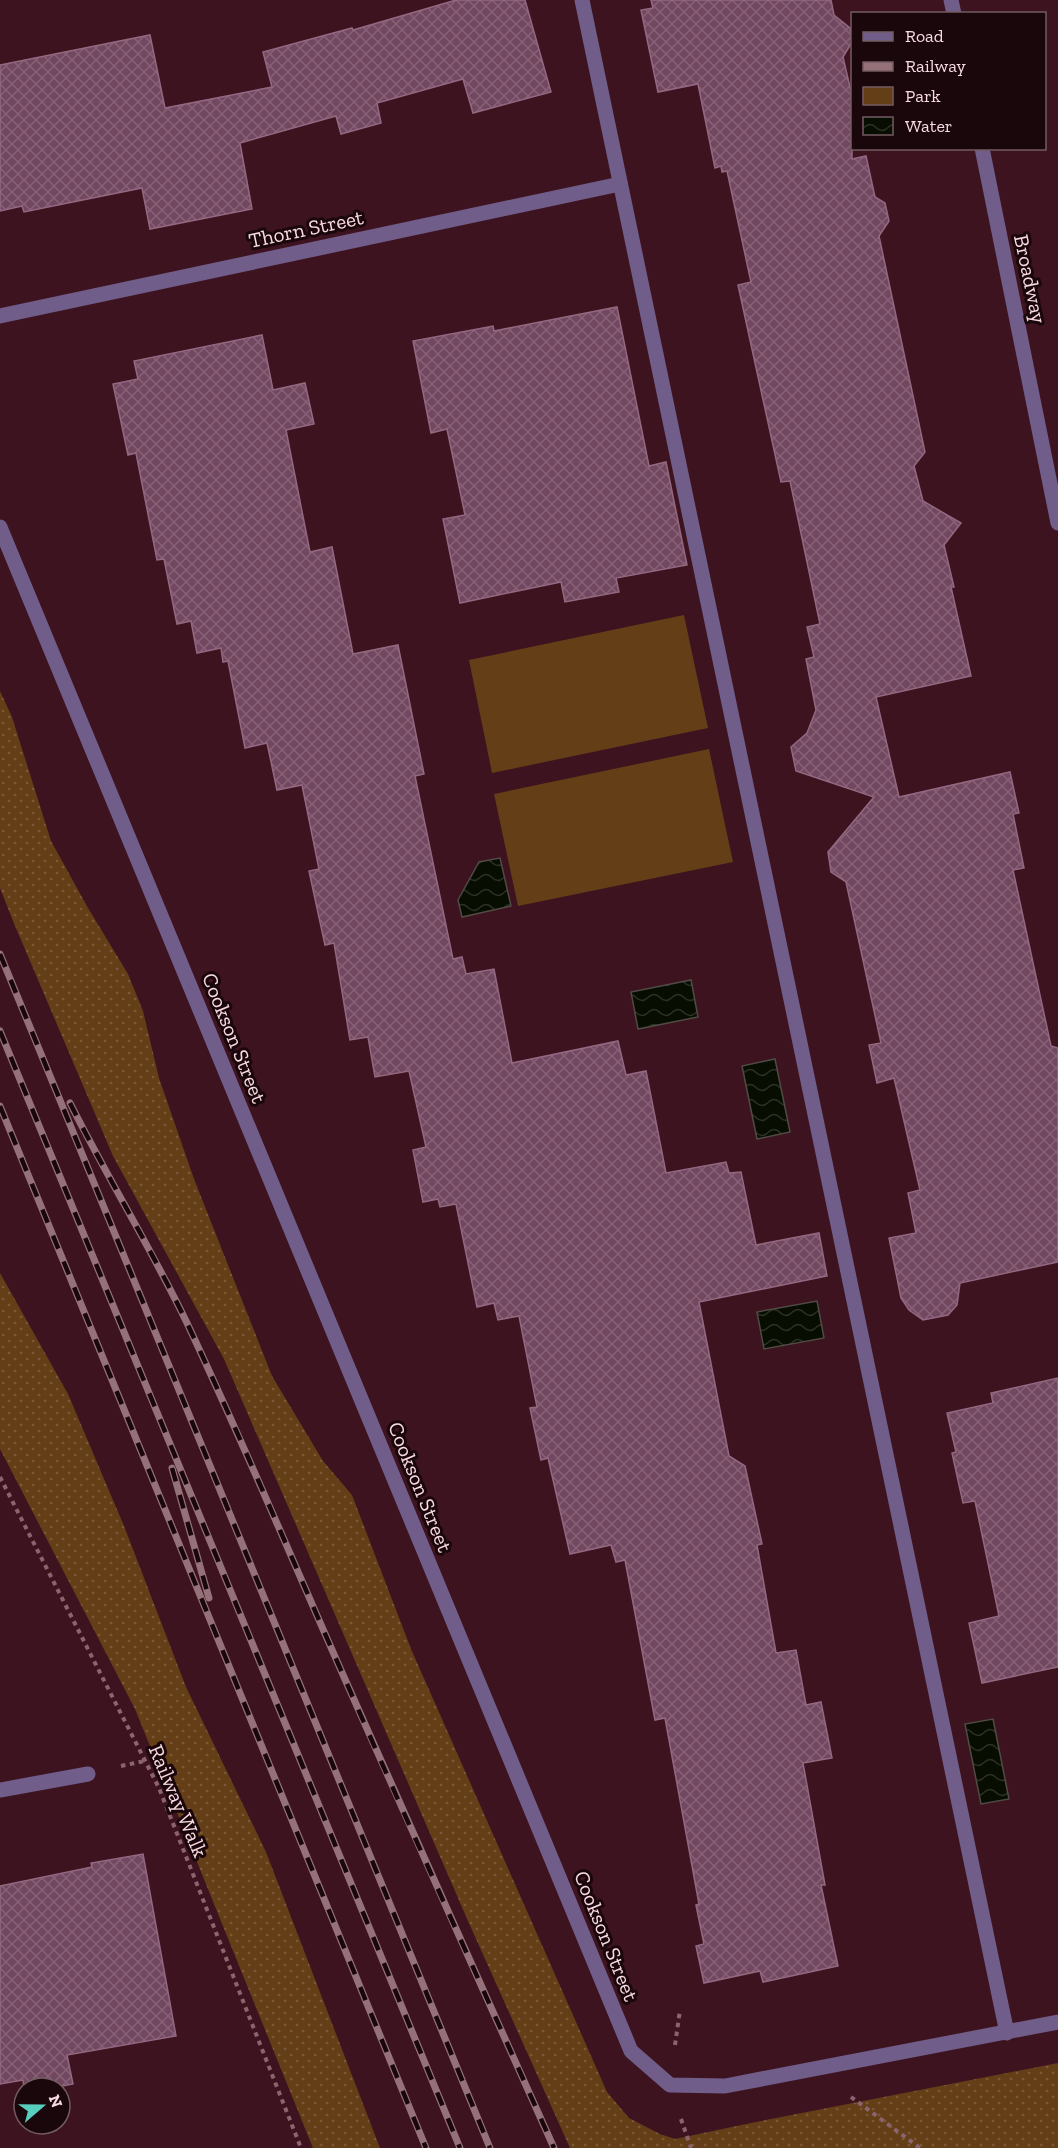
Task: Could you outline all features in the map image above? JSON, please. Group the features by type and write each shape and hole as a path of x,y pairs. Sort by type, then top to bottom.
{"street":[{"path":"582,0 1007,2032"},
{"name":"Broadway","path":"982,150 1058,524"},
{"name":"Thorn Street","path":"0,316 620,184"},
{"name":"Cookson Street","path":"0,528 631,2051 669,2085 725,2086 1058,2022"},
{"path":"0,1790 88,1774"}],"path":[{"name":"Railway Walk","path":"0,1478 159,1788 301,2148"},
{"path":"814,2069 920,2148"}],"green space":[{"path":"684,615 708,728 492,773 469,660"},
{"path":"0,691 12,717 51,841 128,974 143,1011 159,1078 194,1179 272,1376 323,1461 352,1495 411,1649 607,2092 629,2118 675,2139 1058,2063 1058,2148 570,2148 468,1921 224,1359 113,1156 0,888"},
{"path":"709,749 733,862 518,906 494,794"},
{"path":"0,1273 68,1394 124,1526 186,1687 266,1852 380,2148 313,2148 135,1709 0,1449"}],"water":[{"path":"500,858 511,906 462,917 458,900 479,862"},
{"path":"691,980 698,1017 638,1029 631,992"},
{"path":"775,1059 790,1132 757,1139 742,1066"},
{"path":"817,1301 824,1338 764,1349 757,1312"},
{"path":"993,1719 1009,1799 981,1804 965,1724"}],"building":[{"path":"456,0 525,0 551,92 473,113 463,79 377,103 381,123 341,134 336,116 240,143 252,209 150,229 142,188 24,212 22,206 0,211 0,65 150,35 165,108 272,87 263,52 352,28 353,30"},
{"path":"651,0 831,0 834,15 850,28 851,44 843,57 851,92 852,159 866,156 875,197 885,203 889,221 879,236 925,452 914,466 923,501 961,523 944,545 971,676 876,697 899,797 1010,772 1019,813 1013,814 1024,868 1013,870 1051,1046 1058,1048 1058,1262 960,1283 957,1305 948,1315 923,1320 909,1310 901,1298 889,1238 916,1233 908,1193 920,1190 894,1078 877,1083 869,1045 881,1043 846,882 831,872 828,852 874,797 796,771 791,747 807,733 816,710 806,659 814,657 807,627 820,624 790,481 781,482 738,285 751,282 727,171 722,172 721,166 715,168 698,84 658,92 641,10 653,8"},
{"path":"617,307 649,466 666,462 687,565 616,578 619,592 565,602 561,582 460,603 443,519 465,515 447,429 431,433 413,341 493,326 494,331"},
{"path":"262,335 273,390 305,383 314,424 286,430 310,552 332,547 353,654 398,645 424,774 415,776 453,959 462,957 466,974 494,969 512,1063 618,1041 626,1075 646,1071 666,1173 726,1162 729,1173 741,1172 756,1245 819,1233 827,1276 699,1302 729,1456 745,1466 762,1544 757,1545 776,1653 796,1650 806,1705 821,1702 832,1758 803,1763 825,1885 821,1885 838,1966 763,1982 760,1971 704,1983 696,1946 704,1944 696,1905 699,1904 665,1718 655,1720 625,1560 616,1562 611,1545 570,1554 548,1458 541,1460 530,1408 537,1407 519,1316 498,1320 494,1303 477,1307 456,1204 440,1207 438,1199 423,1202 413,1150 426,1147 409,1071 375,1077 368,1037 350,1040 334,943 325,945 309,871 319,869 302,785 277,790 267,743 245,748 228,661 223,662 221,648 197,653 191,621 177,624 164,559 157,560 136,453 128,455 113,384 138,379 134,361"},
{"path":"1058,1378 1058,1667 982,1683 969,1623 999,1616 975,1501 963,1503 952,1453 956,1452 947,1413 993,1403 991,1393"},
{"path":"143,1854 176,2036 67,2055 71,2076 12,2076 12,2082 0,2084 0,1886 92,1867 91,1863"}],"railway":[{"path":"0,954 490,2148"},
{"path":"0,1031 460,2148"},
{"path":"70,1103 187,1323 554,2148"},
{"path":"0,1106 426,2148"},
{"path":"172,1468 209,1598"}]}
